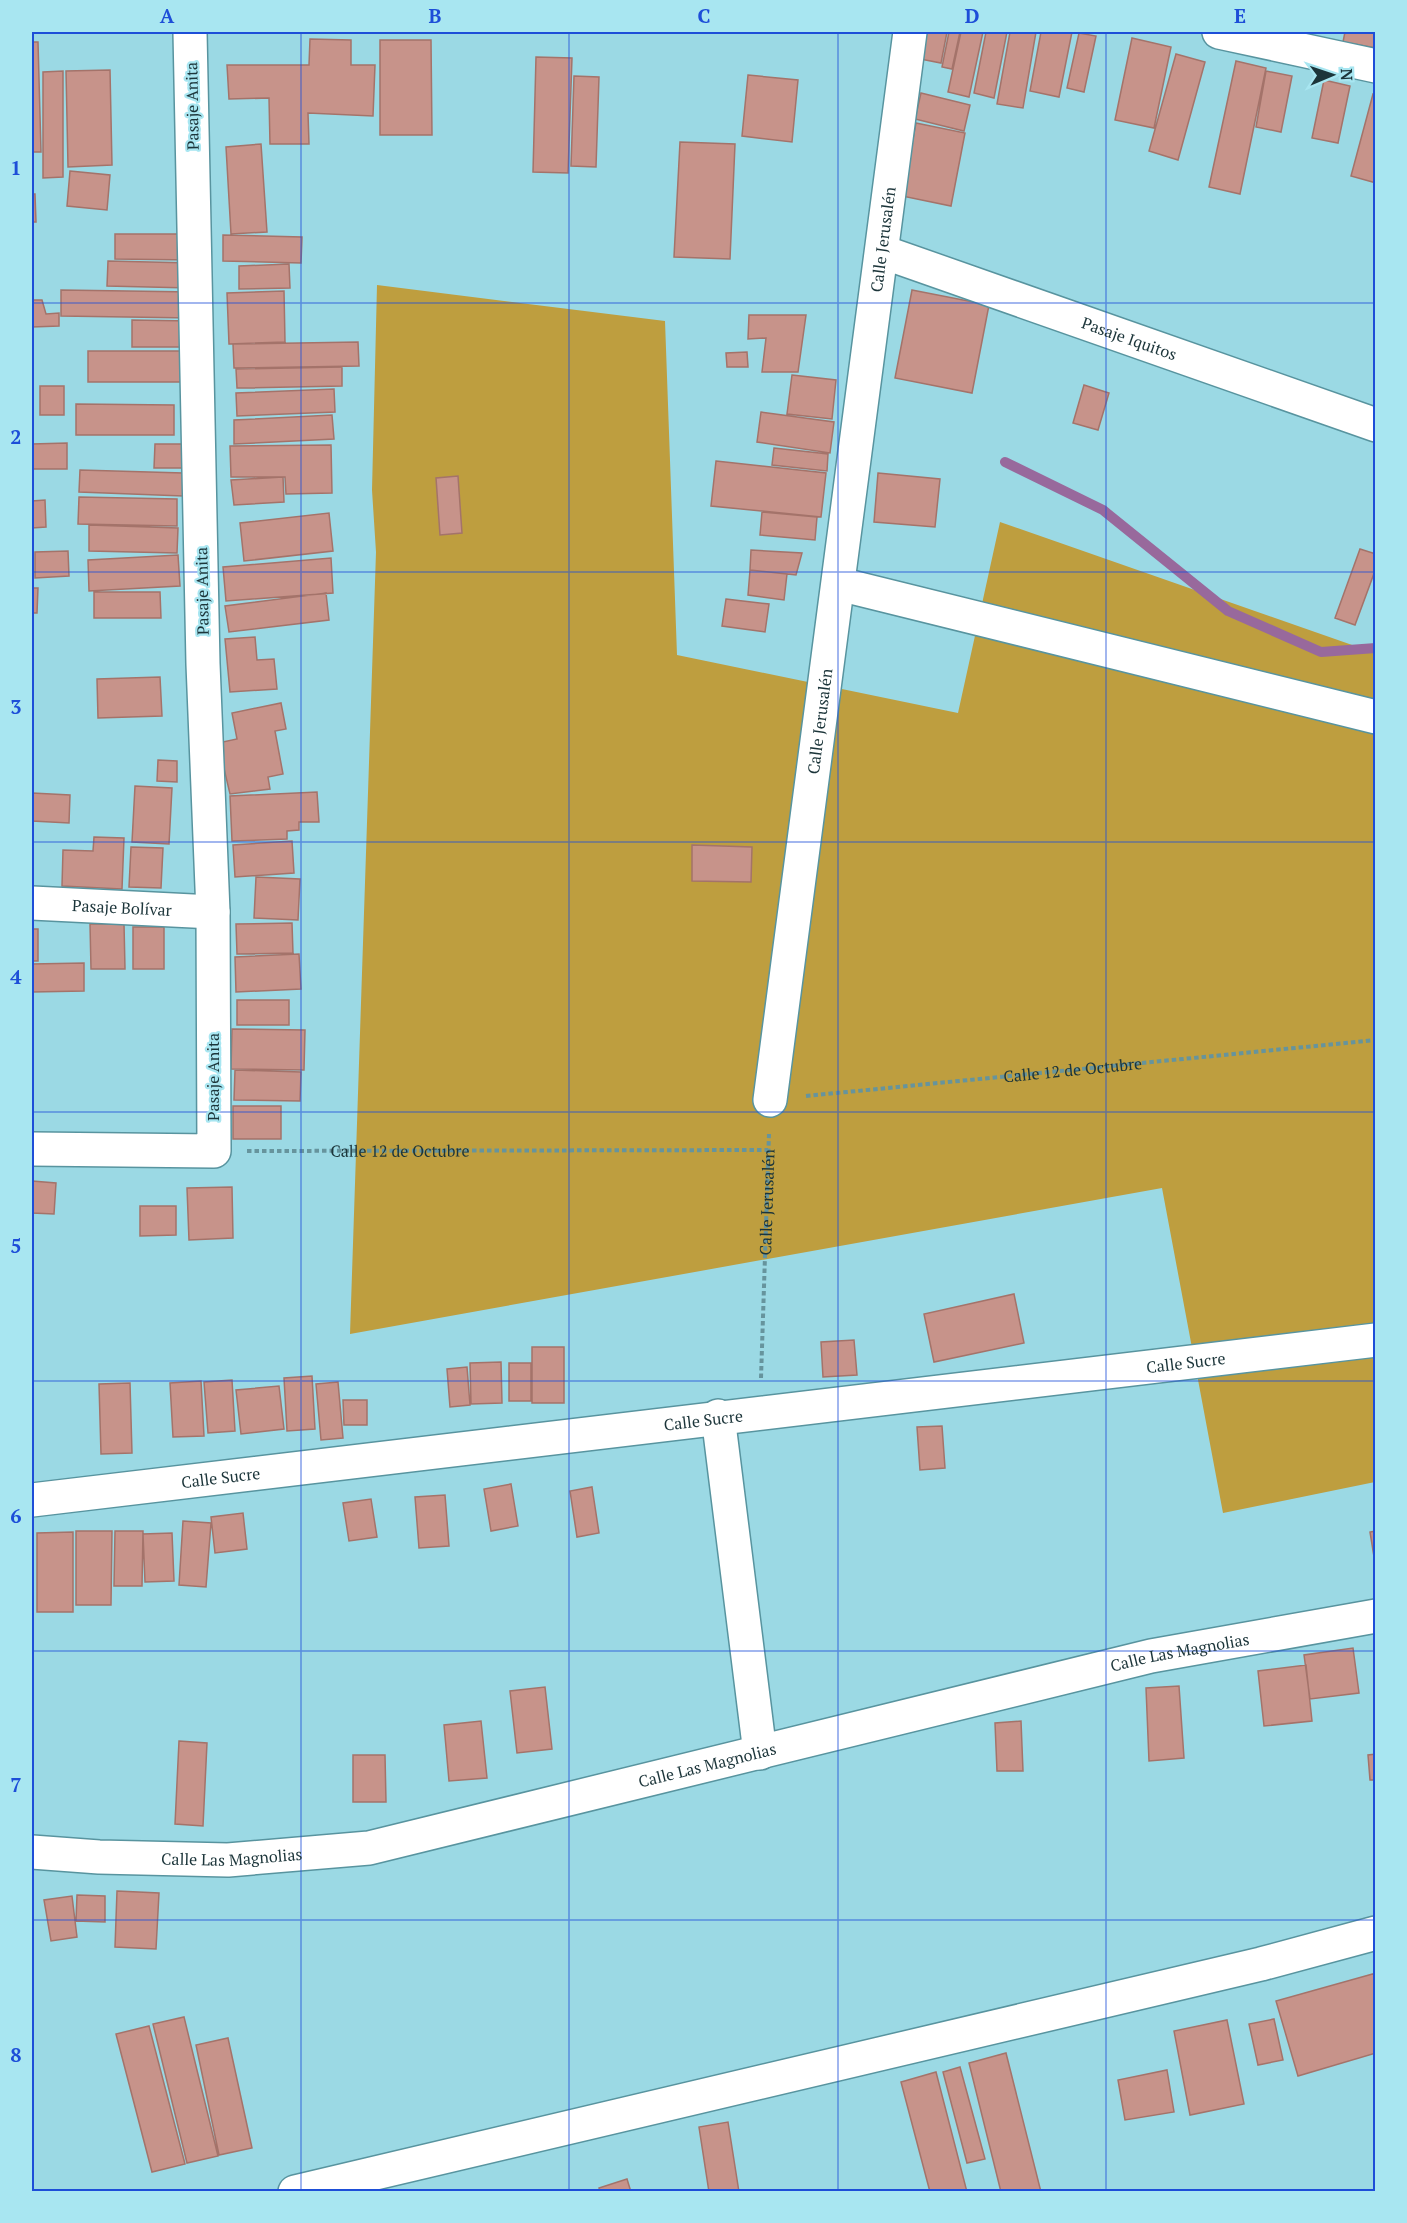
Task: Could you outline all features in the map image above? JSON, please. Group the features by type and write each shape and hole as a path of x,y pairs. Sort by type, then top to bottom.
{"street":[{"name":"Pasaje Anita","path":"190,32 203,664 213,912 214,1151"},
{"name":"Calle Jerusalén","path":"770,1100 883,252 910,32"},
{"path":"1219,32 1376,66"},
{"name":"Pasaje Iquitos","path":"883,252 1376,425"},
{"path":"838,584 1376,717"},
{"name":"Pasaje Bolívar","path":"32,903 213,912"},
{"path":"32,1149 214,1151"},
{"name":"Calle Sucre","path":"32,1500 760,1411 1376,1340"},
{"path":"718,1416 760,1753"},
{"name":"Calle Las Magnolias","path":"32,1852 99,1857 228,1860 369,1848 1151,1656 1376,1616"},
{"path":"295,2192 1262,1964 1376,1933"}],"path":[{"name":"Calle 12 de Octubre","path":"770,1100 1376,1040"},
{"name":"Calle Jerusalén","path":"760,1411 770,1100"},
{"name":"Calle 12 de Octubre","path":"214,1151 768,1150"}],"shaded area":[{"path":"377,285 665,321 677,655 958,713 1000,522 1375,653 1375,1482 1223,1513 1162,1188 350,1334 376,552 372,490"}],"building":[{"path":"920,32 947,32 941,63 915,58"},
{"path":"949,32 960,32 952,69 942,67"},
{"path":"961,32 983,32 969,97 948,92"},
{"path":"986,32 1007,32 994,98 974,93"},
{"path":"1010,32 1036,32 1023,108 997,104"},
{"path":"1041,32 1072,32 1059,97 1030,91"},
{"path":"1345,32 1376,32 1376,48 1343,42"},
{"path":"1079,33 1096,36 1084,92 1067,88"},
{"path":"1132,38 1171,47 1154,128 1115,120"},
{"path":"310,39 351,40 351,65 375,65 373,116 308,113 309,144 270,144 269,98 229,99 227,65 309,65"},
{"path":"380,40 431,40 432,135 380,135"},
{"path":"32,42 38,42 41,152 32,152"},
{"path":"1176,54 1205,62 1178,160 1149,151"},
{"path":"536,57 572,58 568,173 533,172"},
{"path":"1236,61 1266,68 1240,194 1209,187"},
{"path":"110,70 112,165 68,167 66,71"},
{"path":"63,71 63,177 43,178 43,72"},
{"path":"1266,71 1292,76 1281,132 1256,127"},
{"path":"748,75 798,80 792,142 742,136"},
{"path":"574,76 599,77 596,167 571,166"},
{"path":"1324,80 1350,86 1338,143 1312,138"},
{"path":"921,93 970,105 964,131 915,119"},
{"path":"1373,94 1376,95 1376,183 1351,176"},
{"path":"916,123 965,133 951,206 902,196"},
{"path":"680,142 735,144 730,259 674,257"},
{"path":"261,144 267,232 231,234 226,147"},
{"path":"70,171 110,175 107,210 67,206"},
{"path":"32,194 35,194 36,222 32,222"},
{"path":"115,234 193,234 193,260 115,259"},
{"path":"223,235 302,237 301,263 223,261"},
{"path":"108,261 191,263 190,288 107,286"},
{"path":"289,264 290,288 239,289 239,266"},
{"path":"61,290 192,292 192,318 61,316"},
{"path":"912,290 989,305 972,393 895,378"},
{"path":"284,291 285,342 229,344 227,293"},
{"path":"32,300 42,300 46,314 59,313 59,326 32,327"},
{"path":"749,315 806,315 798,372 762,372 766,338 748,339"},
{"path":"132,320 190,321 191,347 132,347"},
{"path":"358,342 359,366 234,368 233,344"},
{"path":"88,351 193,351 192,382 88,382"},
{"path":"747,352 748,367 727,367 726,353"},
{"path":"342,367 342,386 237,388 236,369"},
{"path":"792,375 836,380 832,419 787,414"},
{"path":"1084,385 1109,393 1098,430 1073,423"},
{"path":"40,386 64,386 64,415 40,415"},
{"path":"334,389 335,412 237,416 236,393"},
{"path":"76,404 174,405 174,435 76,435"},
{"path":"761,412 834,422 830,453 757,442"},
{"path":"332,415 334,439 234,444 234,420"},
{"path":"67,443 67,469 32,469 32,444"},
{"path":"155,444 186,444 186,468 154,468"},
{"path":"331,445 332,493 286,494 285,477 231,477 230,446"},
{"path":"774,448 828,454 827,471 772,465"},
{"path":"716,461 826,473 821,517 711,506"},
{"path":"80,470 183,473 183,496 79,492"},
{"path":"878,473 940,479 935,527 874,522"},
{"path":"458,476 462,533 440,535 436,478"},
{"path":"283,477 284,502 234,505 231,480"},
{"path":"79,497 177,499 177,526 78,524"},
{"path":"45,500 46,527 32,528 32,501"},
{"path":"762,512 817,517 815,540 760,535"},
{"path":"329,513 333,551 244,561 240,523"},
{"path":"89,525 178,528 177,553 89,551"},
{"path":"1360,549 1376,554 1376,568 1355,625 1335,618"},
{"path":"751,550 802,553 796,575 750,570"},
{"path":"68,551 69,576 35,578 35,552"},
{"path":"178,555 180,586 89,591 88,560"},
{"path":"331,558 333,593 226,601 223,567"},
{"path":"750,570 787,574 784,600 748,595"},
{"path":"32,588 38,588 37,613 32,613"},
{"path":"94,592 160,592 161,618 94,618"},
{"path":"326,593 329,620 229,632 225,606"},
{"path":"726,599 769,604 765,632 722,626"},
{"path":"255,637 257,660 274,659 277,689 230,692 225,639"},
{"path":"160,677 162,716 98,718 97,679"},
{"path":"281,703 286,729 275,731 283,774 268,777 270,789 230,794 218,743 237,739 232,713"},
{"path":"158,760 177,761 177,782 157,781"},
{"path":"135,786 172,788 169,844 132,842"},
{"path":"317,792 319,822 299,822 299,830 287,831 287,839 232,841 230,796"},
{"path":"32,793 70,795 69,823 32,821"},
{"path":"94,837 124,838 122,889 62,886 63,850 93,851"},
{"path":"292,841 294,873 235,877 233,845"},
{"path":"692,845 752,847 751,882 692,881"},
{"path":"131,847 163,848 161,888 129,887"},
{"path":"256,877 300,879 298,920 254,918"},
{"path":"292,923 293,953 237,954 236,924"},
{"path":"90,924 124,924 125,969 91,969"},
{"path":"133,927 164,927 164,969 133,969"},
{"path":"32,929 38,929 38,961 32,961"},
{"path":"299,954 301,989 236,992 235,957"},
{"path":"84,963 84,991 32,992 32,964"},
{"path":"237,1000 289,1000 289,1025 237,1025"},
{"path":"232,1029 305,1030 304,1070 231,1069"},
{"path":"235,1070 301,1072 300,1101 234,1100"},
{"path":"233,1106 281,1106 281,1139 233,1139"},
{"path":"32,1181 56,1183 54,1214 32,1213"},
{"path":"232,1187 233,1238 189,1240 187,1188"},
{"path":"140,1206 176,1206 176,1235 140,1236"},
{"path":"1014,1294 1024,1343 934,1362 924,1314"},
{"path":"854,1340 857,1375 823,1377 821,1342"},
{"path":"532,1347 564,1347 564,1403 532,1403"},
{"path":"501,1362 502,1403 471,1404 470,1363"},
{"path":"509,1363 531,1363 531,1401 509,1401"},
{"path":"467,1367 470,1405 450,1407 447,1369"},
{"path":"312,1376 315,1429 287,1431 284,1378"},
{"path":"232,1380 235,1431 208,1433 204,1382"},
{"path":"201,1381 204,1436 173,1437 170,1383"},
{"path":"338,1382 343,1438 321,1440 316,1384"},
{"path":"130,1383 132,1453 101,1454 99,1384"},
{"path":"279,1386 284,1429 241,1434 236,1390"},
{"path":"343,1400 367,1400 367,1425 344,1425"},
{"path":"942,1426 945,1468 920,1470 917,1427"},
{"path":"511,1484 518,1526 491,1531 484,1489"},
{"path":"592,1487 599,1533 577,1537 570,1491"},
{"path":"445,1495 449,1546 419,1548 415,1497"},
{"path":"371,1499 377,1537 349,1541 343,1503"},
{"path":"243,1513 247,1549 215,1553 211,1517"},
{"path":"183,1521 211,1523 206,1587 179,1585"},
{"path":"76,1531 112,1531 111,1605 76,1605"},
{"path":"115,1531 143,1531 142,1586 114,1586"},
{"path":"1376,1531 1376,1569 1370,1532"},
{"path":"73,1532 73,1612 37,1612 37,1533"},
{"path":"172,1533 174,1581 145,1582 143,1534"},
{"path":"1353,1648 1359,1693 1310,1699 1304,1655"},
{"path":"1306,1665 1312,1721 1264,1726 1258,1671"},
{"path":"1179,1686 1184,1758 1149,1761 1146,1688"},
{"path":"545,1687 552,1749 517,1753 510,1691"},
{"path":"481,1721 487,1778 449,1781 444,1725"},
{"path":"1021,1721 1023,1771 997,1771 995,1723"},
{"path":"179,1741 207,1743 203,1826 175,1824"},
{"path":"1376,1754 1376,1780 1370,1780 1368,1755"},
{"path":"353,1755 385,1755 386,1802 353,1802"},
{"path":"117,1891 159,1893 156,1949 115,1947"},
{"path":"77,1895 105,1896 105,1922 76,1921"},
{"path":"72,1896 77,1937 51,1941 44,1900"},
{"path":"1376,1973 1376,2053 1298,2076 1276,2001"},
{"path":"184,2017 218,2156 187,2163 153,2024"},
{"path":"1274,2019 1283,2060 1258,2065 1249,2024"},
{"path":"1227,2020 1244,2104 1190,2115 1174,2031"},
{"path":"149,2026 185,2164 152,2172 116,2034"},
{"path":"228,2038 252,2148 219,2155 196,2045"},
{"path":"1006,2053 1041,2192 1001,2192 969,2063"},
{"path":"960,2067 985,2159 967,2163 943,2072"},
{"path":"1167,2070 1174,2112 1125,2120 1118,2080"},
{"path":"936,2072 967,2192 930,2192 901,2082"},
{"path":"728,2122 739,2192 709,2192 699,2127"},
{"path":"627,2179 631,2192 600,2192 599,2188"}],"waterway":[{"path":"1005,462 1103,510 1228,611 1321,652 1376,648"}]}
